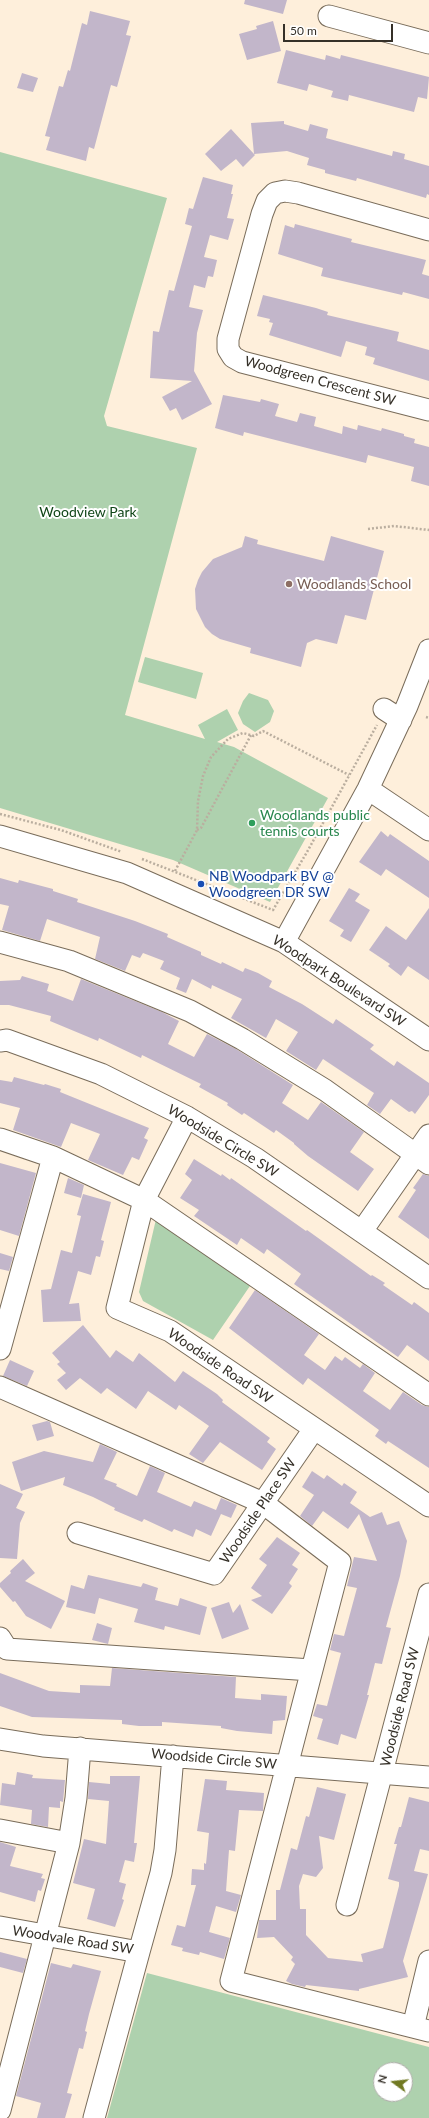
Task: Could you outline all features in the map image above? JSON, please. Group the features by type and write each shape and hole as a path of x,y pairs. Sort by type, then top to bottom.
{"street":[{"path":"329,16 429,43"},
{"name":"Woodgreen Crescent SW","path":"429,230 298,193 285,191 275,193 267,201 262,214 228,339 228,349 233,357 242,362 266,366 429,410"},
{"path":"284,942 368,789 388,716 429,650"},
{"path":"368,789 429,830"},
{"name":"Woodpark Boulevard SW","path":"0,836 127,873 284,942 429,1040"},
{"path":"0,942 69,960 190,1011 242,1039 325,1090 422,1159"},
{"name":"Woodside Circle SW","path":"0,1041 7,1040 22,1044 101,1074 187,1117 255,1158 429,1278"},
{"name":"Woodside Road SW","path":"187,1117 144,1200 116,1308 170,1331 429,1506"},
{"path":"362,1231 422,1159 429,1135"},
{"path":"0,1139 53,1157 144,1200 429,1395"},
{"path":"0,1349 53,1157"},
{"path":"0,1387 263,1503 340,1562 231,1981 421,2029 429,1961"},
{"name":"Woodside Place SW","path":"78,1533 214,1574 314,1429"},
{"name":"Woodside Road SW","path":"347,1906 429,1594"},
{"path":"0,1638 7,1649 311,1670"},
{"name":"Woodside Circle SW","path":"0,1739 43,1746 429,1777"},
{"path":"0,2110 69,1843 76,1798 80,1748"},
{"name":"Woodvale Road SW","path":"0,1927 139,1952 164,1858 173,1756"},
{"path":"0,1830 69,1843"},
{"path":"94,2118 139,1952"}],"path":[{"path":"368,529 394,526 429,530"},
{"path":"136,856 273,910 350,775 388,716"},
{"path":"175,871 197,830 198,802 203,776 211,757 228,739 243,733 254,736 263,731 350,775"},
{"path":"197,830 201,828 250,735"},
{"path":"0,814 61,830 129,854"}],"green space":[{"name":"Woodview Park","path":"0,152 167,198 104,416 107,426 197,448 125,715 205,739 198,725 227,709 238,730 217,742 234,747 328,798 270,902 173,860 0,808"},
{"path":"145,657 203,673 196,699 138,682"},
{"path":"249,693 268,700 274,711 270,722 255,732 243,724 238,713 243,701"},
{"path":"157,1215 252,1283 213,1340 143,1301 139,1292"},
{"path":"147,1973 429,2047 429,2118 107,2118"}],"building":[{"path":"245,0 287,0 283,14 244,4"},
{"path":"90,11 130,21 126,35 131,36 117,87 111,85 94,149 89,147 86,161 46,150 50,137 45,136 59,86 63,87 68,70 70,71 82,23 87,25"},
{"path":"273,21 281,51 247,60 239,34 257,29 256,26"},
{"path":"286,50 325,60 326,55 340,59 341,55 429,77 427,99 418,97 414,112 349,95 348,101 331,97 333,91 309,84 307,91 277,83"},
{"path":"22,73 38,78 33,92 17,88"},
{"path":"284,121 284,124 308,131 310,124 328,129 326,138 392,156 393,151 405,154 404,159 429,166 429,195 427,194 426,198 357,178 356,181 325,173 325,170 307,165 309,158 287,151 254,154 251,123"},
{"path":"231,129 255,155 243,167 236,159 221,171 205,154"},
{"path":"203,177 233,185 231,194 233,194 227,218 234,219 228,240 210,235 204,257 217,260 213,277 208,276 205,288 194,285 189,307 203,310 197,333 194,371 212,404 182,420 176,408 170,411 162,397 192,381 150,378 153,331 159,332 169,290 174,291 192,226 185,224 189,208 193,209"},
{"path":"295,224 352,239 351,242 426,260 422,274 429,276 429,299 403,292 402,295 321,276 323,268 278,254 285,225 294,228"},
{"path":"263,295 316,308 328,312 327,315 399,332 397,341 429,350 429,381 373,364 375,358 365,355 367,347 346,341 341,357 269,335 273,323 269,322 270,319 257,316"},
{"path":"223,395 260,402 261,399 279,404 275,416 297,422 300,413 316,417 314,426 342,434 343,426 357,430 358,425 381,431 382,428 404,434 404,436 415,439 414,443 429,447 429,486 411,481 414,467 368,455 366,463 244,432 243,436 215,428"},
{"path":"245,536 258,540 257,544 324,561 331,536 384,551 366,620 345,615 337,644 316,639 307,643 301,667 250,653 251,648 220,639 212,634 205,627 196,609 195,589 198,580 202,572 213,559 242,547"},
{"path":"381,831 388,837 390,834 429,861 429,898 386,869 381,876 359,862"},
{"path":"0,878 18,883 19,880 53,889 53,891 78,899 77,902 135,921 168,934 167,937 201,952 201,955 221,964 222,962 243,972 245,968 258,973 272,981 269,987 302,1004 333,1024 336,1019 374,1045 370,1049 394,1066 397,1061 429,1083 429,1095 415,1114 412,1111 409,1112 391,1099 380,1114 367,1105 374,1093 323,1059 316,1070 286,1051 298,1032 276,1019 266,1038 231,1018 242,999 212,985 211,989 192,979 186,993 176,989 180,978 160,969 164,961 143,953 140,958 132,955 125,971 95,959 100,937 47,919 40,941 2,930 9,906 0,904"},
{"path":"349,888 360,894 355,901 370,910 351,942 340,936 344,930 329,921"},
{"path":"429,908 429,980 408,966 401,976 388,966 390,964 369,950 386,926 406,940"},
{"path":"22,976 49,984 47,991 73,1001 81,979 162,1012 179,1021 168,1044 194,1057 207,1034 236,1049 293,1085 282,1103 308,1120 321,1102 364,1132 350,1152 374,1169 358,1191 308,1156 294,1143 276,1130 274,1133 244,1113 242,1115 227,1105 228,1103 199,1087 201,1084 142,1055 141,1058 99,1038 98,1041 50,1021 51,1016 9,1005 0,1005 0,981 20,980"},
{"path":"14,1077 61,1089 60,1092 149,1128 144,1138 148,1140 139,1160 132,1157 123,1175 88,1160 100,1134 71,1123 61,1147 13,1130 20,1108 0,1103 0,1080 12,1082"},
{"path":"194,1159 221,1176 222,1174 230,1180 231,1178 371,1276 372,1275 385,1283 383,1285 412,1305 414,1302 429,1313 429,1361 407,1345 398,1357 294,1284 301,1274 267,1249 264,1254 241,1238 237,1245 194,1216 199,1210 180,1198 192,1180 185,1174"},
{"path":"0,1163 36,1173 19,1236 0,1230"},
{"path":"423,1174 429,1176 429,1239 398,1217 416,1190 413,1188"},
{"path":"68,1178 84,1185 81,1198 64,1193"},
{"path":"83,1194 111,1202 101,1240 104,1241 100,1257 96,1256 91,1275 78,1271 69,1304 79,1303 81,1321 43,1322 41,1290 51,1289 61,1250 72,1253 81,1216 77,1215"},
{"path":"0,1253 13,1257 9,1271 0,1269"},
{"path":"255,1290 319,1334 304,1355 325,1370 335,1356 342,1361 345,1357 360,1368 363,1364 375,1373 363,1391 390,1410 403,1392 422,1405 429,1407 429,1468 388,1441 386,1444 375,1436 379,1430 308,1378 303,1385 229,1328"},
{"path":"83,1325 110,1358 116,1350 133,1362 139,1353 175,1382 183,1371 217,1394 223,1400 222,1402 270,1438 267,1442 276,1449 262,1470 220,1442 203,1463 189,1454 209,1426 179,1405 176,1410 148,1391 136,1409 107,1388 101,1394 80,1378 66,1390 57,1380 66,1373 57,1364 60,1362 52,1353"},
{"path":"10,1360 34,1371 27,1386 3,1376"},
{"path":"47,1421 50,1422 54,1436 37,1441 32,1425"},
{"path":"100,1444 117,1452 104,1479 117,1484 116,1486 137,1496 150,1466 165,1473 157,1492 191,1507 194,1501 216,1510 221,1498 237,1505 231,1518 221,1514 211,1536 196,1529 193,1537 174,1529 172,1532 144,1519 142,1522 114,1510 115,1508 93,1497 63,1485 65,1477 21,1491 12,1462 44,1451 93,1462"},
{"path":"312,1471 324,1479 327,1475 342,1486 344,1483 357,1492 350,1503 370,1517 382,1512 387,1525 399,1521 407,1541 400,1576 386,1627 391,1628 382,1664 375,1663 367,1695 369,1695 356,1739 341,1734 338,1745 317,1739 323,1719 313,1716 317,1704 327,1706 341,1653 330,1650 334,1634 344,1636 357,1588 347,1586 354,1557 377,1561 359,1514 348,1529 323,1511 312,1526 300,1516 314,1495 302,1487"},
{"path":"0,1484 23,1494 16,1508 25,1512 20,1523 17,1559 0,1558"},
{"path":"277,1537 300,1553 292,1565 298,1569 289,1583 292,1586 272,1614 251,1600 262,1596 251,1588 267,1565 259,1559"},
{"path":"23,1559 35,1573 25,1581 65,1601 51,1629 26,1616 15,1601 13,1602 0,1587 0,1583"},
{"path":"88,1575 141,1587 143,1583 158,1588 155,1600 178,1606 180,1598 207,1607 200,1635 165,1626 164,1630 134,1622 138,1609 99,1598 95,1614 66,1607 71,1585 84,1589"},
{"path":"229,1602 233,1613 240,1604 249,1629 222,1639 211,1608"},
{"path":"97,1623 112,1628 108,1644 92,1640"},
{"path":"112,1668 236,1677 235,1698 261,1700 261,1694 287,1696 285,1720 273,1721 272,1734 237,1731 221,1728 221,1726 162,1722 162,1726 139,1726 122,1724 122,1720 32,1717 0,1706 0,1673 49,1691 80,1693 80,1685 110,1686"},
{"path":"17,1772 33,1775 32,1778 65,1780 63,1802 60,1801 60,1808 49,1807 48,1827 31,1824 32,1810 0,1805 2,1783 15,1785"},
{"path":"110,1776 140,1776 134,1843 137,1843 134,1862 125,1860 119,1882 126,1884 122,1899 124,1900 115,1927 87,1919 95,1889 73,1883 84,1839 106,1844 109,1801 88,1799 89,1782 110,1784"},
{"path":"205,1779 227,1781 226,1790 264,1793 263,1811 239,1810 235,1851 229,1850 226,1891 241,1895 236,1912 216,1906 209,1932 230,1938 224,1959 200,1952 199,1955 182,1951 183,1948 171,1945 177,1925 185,1927 196,1885 191,1885 192,1869 204,1870 204,1863 206,1864 209,1833 197,1831"},
{"path":"317,1787 346,1794 334,1840 319,1836 323,1868 316,1877 303,1874 299,1886 300,1909 306,1909 306,1935 328,1958 363,1962 361,1954 383,1948 399,1886 399,1882 388,1879 397,1844 394,1844 399,1827 401,1827 409,1797 429,1802 429,1851 420,1849 414,1871 428,1874 403,1961 408,1977 359,1989 359,1991 306,1985 305,1987 292,1984 286,1981 295,1964 291,1960 293,1957 274,1937 257,1938 259,1920 276,1920 276,1890 280,1890 291,1848 297,1850 306,1816 309,1817"},
{"path":"0,1842 16,1847 10,1866 43,1874 41,1878 45,1879 41,1891 38,1890 35,1902 0,1892"},
{"path":"0,1952 27,1959 23,1973 0,1967"},
{"path":"51,1963 71,1968 73,1964 101,1971 85,2031 87,2032 83,2049 79,2048 67,2093 72,2094 65,2118 37,2118 41,2103 16,2096"}],"place":[{"name":"Woodlands School","path":"289,584"},
{"name":"Woodlands public tennis courts","path":"252,823"},
{"name":"NB Woodpark BV @ Woodgreen DR SW","path":"201,884"}]}
